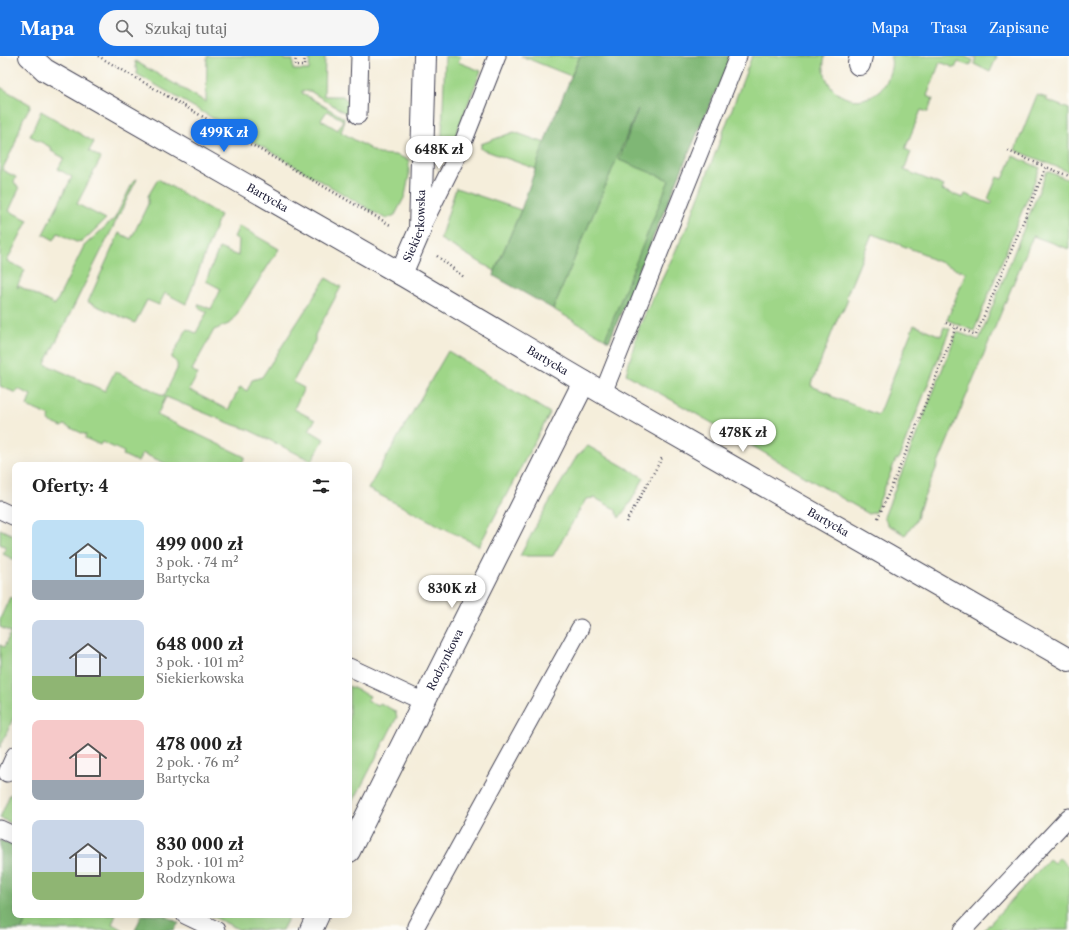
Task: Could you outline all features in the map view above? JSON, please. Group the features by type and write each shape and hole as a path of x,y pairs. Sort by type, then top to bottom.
{"street":[{"name":"Bartycka","path":"30,56 44,70 402,274 603,393 1069,660"},
{"name":"Siekierkowska","path":"402,274 418,235 425,56"},
{"name":"Rodzynkowa","path":"352,845 584,382"},
{"path":"311,930 317,918"}],"lane":[{"path":"358,115 360,56"},
{"path":"418,235 460,150 497,56"},
{"path":"603,393 738,56"},
{"path":"0,510 12,515"},
{"path":"416,926 580,628"},
{"path":"352,668 424,702"},
{"path":"7,773 12,762"},
{"path":"963,930 1069,817"},
{"path":"0,829 12,835"},
{"path":"191,918 216,930"}],"path":[{"path":"98,56 418,235 469,280"},
{"path":"296,56 295,66 304,66 305,56"},
{"path":"1008,151 1069,176"},
{"path":"946,323 976,335 1046,167"},
{"path":"876,524 956,327"},
{"path":"626,522 649,481"}],"green space":[{"path":"207,56 284,56 284,60 293,60 293,70 309,70 310,56 325,56 324,96 343,96 348,102 347,114 310,91 302,91 302,93 344,118 341,132 379,154 395,155 409,160 409,176 405,196 395,215 386,219 137,74 135,61 206,102","holes":["327,111 343,120 338,130 321,120"]},
{"path":"445,56 461,56 458,62 481,71 447,156 441,159"},
{"path":"521,56 580,56 571,76"},
{"path":"580,56 732,56 702,122 609,341 605,339 669,180 619,160 638,109 553,309 494,276 521,210 550,127"},
{"path":"752,56 825,56 825,76 830,85 836,92 853,100 863,99 873,95 884,85 891,69 890,56 964,56 973,60 970,66 958,62 955,68 940,62 927,96 933,99 928,112 921,110 905,149 911,152 904,170 944,186 942,190 963,198 965,194 991,204 993,202 988,199 997,177 1003,179 1013,156 1040,168 974,331 947,320 966,273 927,257 927,255 872,234 846,297 848,299 842,312 840,312 811,386 831,394 831,396 878,415 914,325 941,336 944,327 950,329 898,460 896,459 875,512 869,514 626,374 639,327 688,225"},
{"path":"971,56 997,56 990,72 974,64 976,58"},
{"path":"0,87 31,105 23,119 14,146 2,170 16,177 14,182 19,189 9,211 28,220 7,261 25,270 17,287 18,288 19,286 55,305 84,246 115,218 134,180 137,179 45,364 105,391 115,371 164,396 177,369 176,362 171,358 187,329 196,333 207,312 198,307 199,304 211,309 221,289 206,281 219,248 238,256 239,240 234,237 239,226 279,249 231,323 214,330 192,370 198,374 189,390 228,410 240,387 247,391 252,380 262,377 326,278 341,287 315,335 315,341 293,382 304,388 294,409 315,420 309,430 324,439 312,461 247,429 166,397 157,415 245,457 242,462 162,462 142,453 138,462 123,455 124,452 102,442 100,445 85,438 86,435 64,425 62,427 48,421 50,416 27,406 31,395 18,389 16,393 0,386"},
{"path":"1037,95 1047,98 1046,100 1069,109 1069,172 1015,150"},
{"path":"642,98 702,122 609,341 553,309"},
{"path":"41,111 94,142 89,151 101,158 77,204 106,219 83,241 76,242 58,233 54,240 43,234 72,177 58,169 64,158 51,151 52,148 30,136"},
{"path":"514,132 545,143 536,169 481,149 481,144"},
{"path":"1047,171 1069,180 1069,249 1033,236 918,512 917,518 905,535 888,525 884,517 957,332 979,340"},
{"path":"158,179 220,215 186,304 165,293 159,305 147,300 135,323 88,302 119,233 131,239 148,204 148,196"},
{"path":"456,188 521,210 495,271 440,239"},
{"path":"448,351 550,413 479,546 368,489"},
{"path":"588,446 644,478 630,503 619,518 615,509 595,498 586,499 553,556 520,556 540,518 577,456"},
{"path":"0,529 12,535 12,558 3,554 6,547 0,544"},
{"path":"10,597 12,598 12,721 0,748 0,645 4,647 11,632 0,627 0,619"},
{"path":"352,687 370,696 367,701 378,705 380,703 395,711 397,717 352,804"},
{"path":"10,794 12,795 12,824 0,818"},
{"path":"0,840 12,846 12,918 28,918 21,930 0,930"},
{"path":"1059,858 1069,867 1069,930 984,930 1049,859 1054,863"},
{"path":"28,918 115,918 112,924 123,930 21,930"},
{"path":"141,918 170,918 179,923 174,930 135,930"},
{"path":"216,918 288,918 282,930 240,930"}]}
